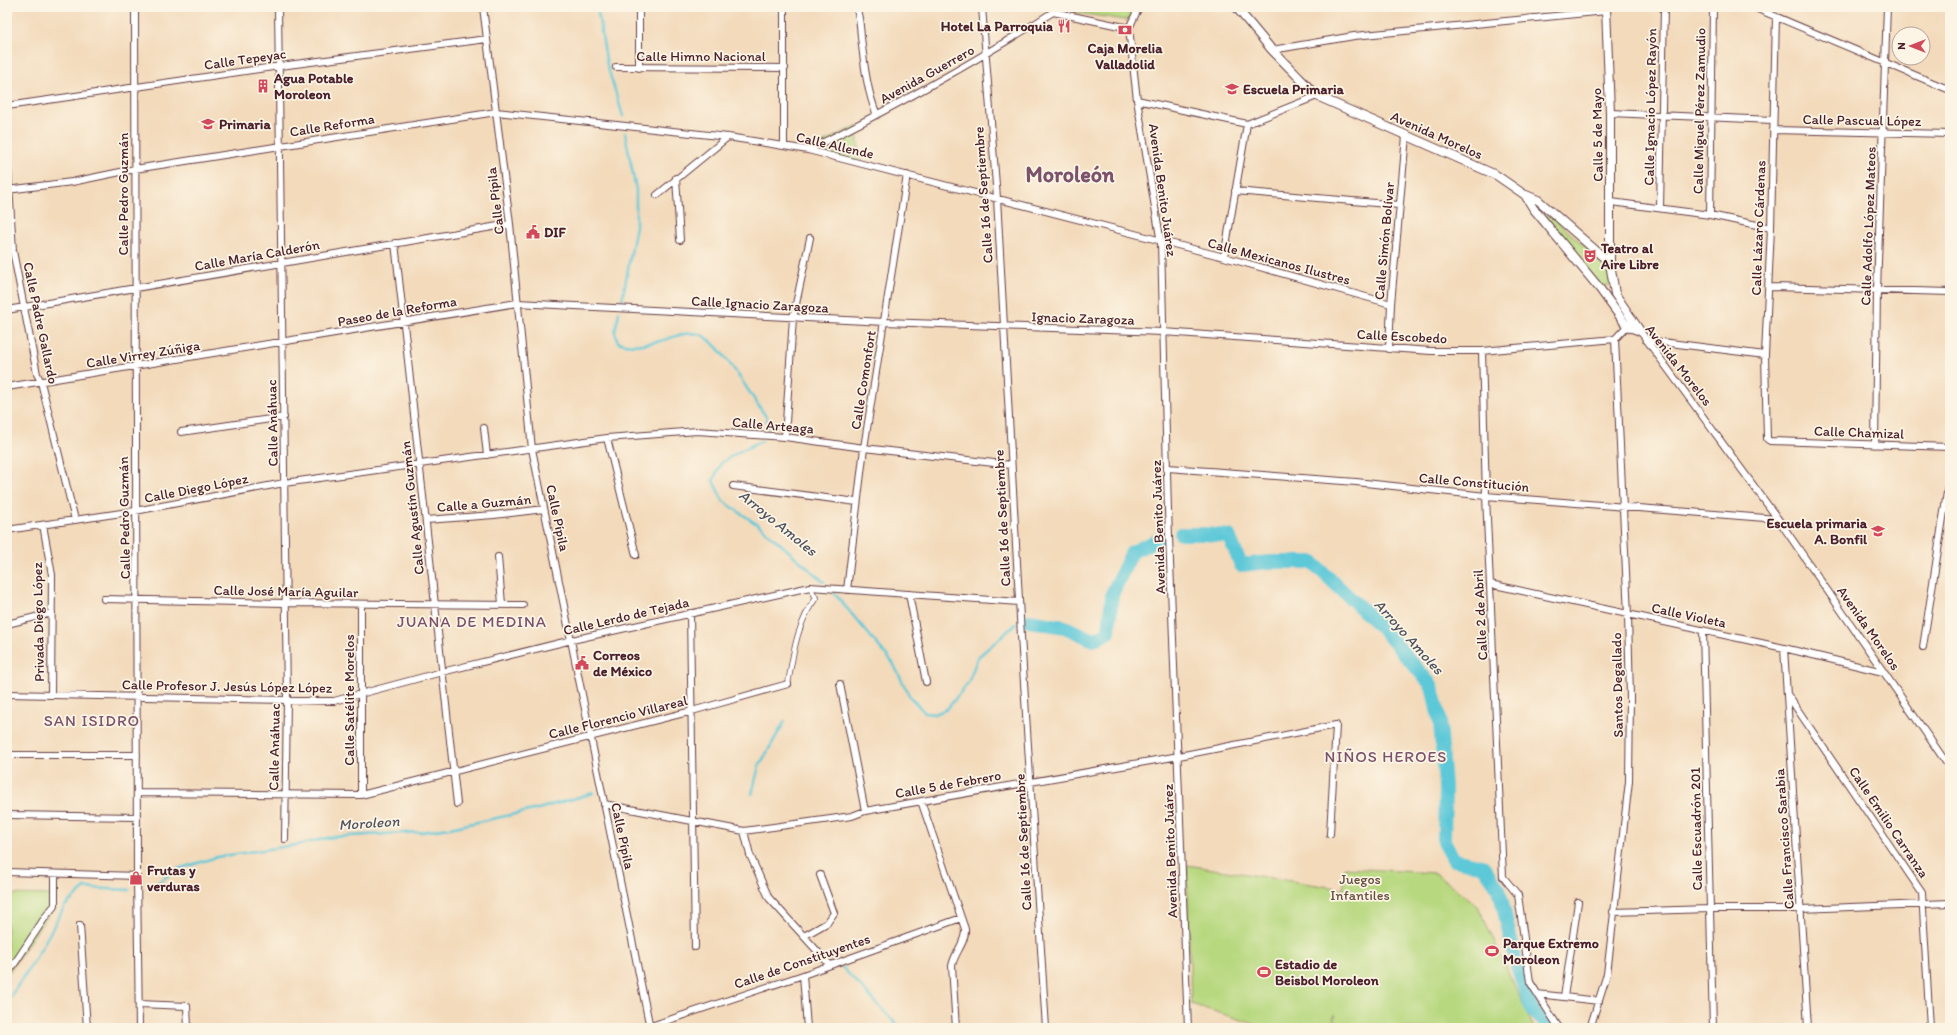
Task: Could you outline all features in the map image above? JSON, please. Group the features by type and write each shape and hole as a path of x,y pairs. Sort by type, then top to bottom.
{"street":[{"name":"Calle Pedro Guzmán","path":"135,7 135,511 137,600 136,696 139,1028"},
{"name":"Calle Anáhuac","path":"278,7 280,66 287,699 285,839"},
{"name":"Calle Pípila","path":"483,7 510,224 532,449 592,736 648,1027"},
{"path":"639,7 639,68"},
{"path":"784,7 784,145"},
{"path":"856,7 860,16 861,37 872,103 877,115"},
{"name":"Calle 16 de Septiembre","path":"982,7 997,198 1019,602 1032,782 1046,1028"},
{"path":"1053,10 1129,28 1139,7"},
{"name":"Avenida Morelos","path":"1236,7 1272,50 1317,96 1406,136 1453,155 1496,176 1525,195 1534,208 1630,324"},
{"name":"Calle Ignacio López Rayón","path":"1660,208 1664,7"},
{"name":"Calle Miguel Pérez Zamudio","path":"1710,215 1713,7"},
{"path":"1753,7 1950,90"},
{"name":"Calle Adolfo López Mateos","path":"1875,445 1877,290 1884,132 1887,7"},
{"path":"1272,50 1354,36 1606,9"},
{"name":"Calle 5 de Mayo","path":"1606,9 1610,112 1610,263 1615,294 1630,324"},
{"name":"Avenida Guerrero","path":"808,150 877,115 986,55 1053,10"},
{"name":"Calle Lázaro Cárdenas","path":"1767,439 1765,355 1771,228 1776,17"},
{"name":"Avenida Benito Juárez","path":"1129,28 1137,100 1161,242 1170,555 1179,756 1188,1028"},
{"name":"Calle Tepeyac","path":"7,106 280,66 487,39"},
{"name":"Calle Himno Nacional","path":"616,67 785,68"},
{"path":"1137,100 1247,124 1317,96"},
{"name":"Calle Allende","path":"496,112 728,137 784,145 997,198 1161,242"},
{"name":"Calle Reforma","path":"8,190 72,182 135,169 496,112"},
{"path":"1610,112 1661,116 1773,120"},
{"path":"1224,257 1247,124"},
{"name":"Calle Pascual López","path":"1773,130 1950,134"},
{"name":"Calle Simón Bolívar","path":"1389,349 1391,304 1406,136"},
{"path":"657,194 728,137"},
{"name":"Calle Padre Gallardo","path":"7,151 8,190 13,251 23,306 37,374 41,382 76,520"},
{"name":"Calle Comonfort","path":"847,590 864,448 907,175"},
{"path":"676,178 680,240"},
{"path":"1235,190 1399,205"},
{"path":"1525,195 1538,200 1610,263"},
{"path":"1611,202 1710,215 1771,228"},
{"name":"Calle María Calderón","path":"7,310 23,306 135,289 510,224"},
{"path":"786,437 793,318 810,238"},
{"name":"Calle Mexicanos Ilustres","path":"1161,242 1224,257 1391,304"},
{"name":"Calle Agustín Guzmán","path":"395,243 457,804"},
{"path":"1600,289 1609,287 1612,279"},
{"path":"1768,287 1950,292"},
{"name":"Calle Ignacio Zaragoza","path":"517,304 1003,327"},
{"name":"Paseo de la Reforma","path":"282,343 404,321 517,304"},
{"path":"1615,339 1630,324 1640,331"},
{"name":"Ignacio Zaragoza","path":"1003,327 1163,332"},
{"name":"Avenida Morelos","path":"1640,331 1778,519 1950,768"},
{"name":"Calle Escobedo","path":"1163,332 1389,349 1482,351 1615,339"},
{"name":"Santos Degallado","path":"1590,1028 1607,974 1629,781 1630,698 1628,615 1615,339"},
{"path":"1646,340 1765,355"},
{"name":"Calle Virrey Zúñiga","path":"7,388 282,343"},
{"name":"Calle 2 de Abril","path":"1482,351 1486,496 1504,877 1518,896 1530,982 1537,994"},
{"path":"181,432 284,417"},
{"path":"484,428 487,455"},
{"name":"Calle Arteaga","path":"532,449 607,438 697,431 786,437 864,448 1011,465"},
{"path":"607,438 636,555"},
{"name":"Calle Chamizal","path":"1767,439 1770,441 1950,447"},
{"name":"Calle Diego López","path":"7,530 135,511 284,483 532,449"},
{"name":"Calle Constitución","path":"1168,468 1356,482 1486,496 1778,519"},
{"path":"1923,647 1950,473"},
{"path":"733,486 857,502"},
{"name":"Calle a Guzmán","path":"426,520 494,516 544,509"},
{"name":"Privada Diego López","path":"43,525 52,575 51,695"},
{"path":"498,557 502,604"},
{"name":"Calle Violeta","path":"1490,584 1784,648 1883,672"},
{"path":"788,684 792,657 801,625 808,609 816,598 813,587"},
{"name":"Calle Lerdo de Tejada","path":"442,672 572,640 813,587 847,590"},
{"path":"847,590 1019,602"},
{"path":"909,594 926,682"},
{"name":"Calle José María Aguilar","path":"104,599 286,604 523,605"},
{"name":"Calle Satélite Morelos","path":"361,604 361,795"},
{"path":"7,624 52,613"},
{"path":"690,613 695,947"},
{"name":"Calle Escuadrón 201","path":"1703,630 1713,1028"},
{"name":"Calle Francisco Sarabia","path":"1784,648 1808,1028"},
{"name":"Calle Profesor J. Jesús López López","path":"7,694 334,701 442,672"},
{"name":"Calle Florencio Villareal","path":"137,793 361,795 692,711 788,684"},
{"path":"840,684 865,811"},
{"name":"Calle Emilio Carranza","path":"1786,693 1922,893 1930,1028"},
{"name":"Calle 5 de Febrero","path":"604,804 744,831 852,816 865,811 1179,756 1336,725 1330,834"},
{"path":"7,755 137,755"},
{"path":"921,801 966,929 965,937 954,957 952,966 956,1028"},
{"path":"7,815 137,817"},
{"path":"744,831 750,856 769,898 830,964"},
{"path":"7,872 137,876"},
{"path":"7,975 46,916 55,905 55,874"},
{"path":"804,936 827,923 834,913 820,875"},
{"path":"1564,997 1578,902"},
{"path":"1613,912 1710,908 1801,909 1950,903"},
{"name":"Calle de Constituyentes","path":"648,1027 803,975 961,918"},
{"path":"80,925 87,1028"},
{"path":"803,975 807,1028"},
{"path":"1537,994 1599,1001"},
{"path":"1537,994 1559,1028"},
{"path":"139,1004 187,1006 188,1028"}],"green space":[{"path":"1061,7 1136,7 1131,18 1125,20 1065,11"},
{"path":"856,126 861,163 808,150"},
{"path":"1537,203 1603,263 1611,277 1610,285 1600,287"},
{"name":"Juegos Infantiles","path":"1187,865 1343,889 1345,868 1435,873 1478,906 1534,1028 1335,1028 1335,1014 1330,1028 1267,1028 1191,1004"},
{"path":"7,894 55,895 55,905 7,975"}],"waterway":[{"name":"Arroyo Amoles","path":"597,7 607,65 623,116"},
{"name":"Arroyo Amoles","path":"622,301 636,226 636,190 625,133"},
{"name":"Arroyo Amoles","path":"619,312 615,332 618,342 623,344 644,344 679,335 694,333 699,334 715,345 741,379 767,418 768,428"},
{"name":"Arroyo Amoles","path":"762,441 740,451 721,463 713,481 723,501 761,527 824,582"},
{"name":"Arroyo Amoles","path":"1181,534 1229,536 1241,565 1269,562 1312,562 1381,627 1432,686 1440,722 1445,786 1444,842 1454,860 1483,866 1499,889 1517,966 1532,1010 1551,1028"},
{"name":"Arroyo Amoles","path":"1029,621 1065,627 1093,640 1109,632 1112,594 1132,552 1162,538"},
{"name":"Arroyo Amoles","path":"834,593 893,663 910,697 925,713 935,714 947,709 968,683 978,657 1016,624"},
{"path":"752,794 759,766 785,721"},
{"name":"Moroleon","path":"151,887 178,869 217,857 302,844 332,837 421,832 450,828 538,809 593,793"},
{"name":"Moroleon","path":"7,1002 34,961 65,906 85,888 129,890"},
{"path":"841,966 900,1028"}],"place":[{"name":"Hotel La Parroquia","path":"1064,26"},
{"name":"Caja Morelia Valladolid","path":"1125,30"},
{"name":"Agua Potable Moroleon","path":"263,86"},
{"name":"Escuela Primaria","path":"1232,89"},
{"name":"Primaria","path":"208,124"},
{"name":"DIF","path":"533,232"},
{"name":"Teatro al Aire Libre","path":"1590,256"},
{"name":"Escuela primaria A. Bonfil","path":"1878,531"},
{"name":"Correos de México","path":"582,663"},
{"name":"Frutas y verduras","path":"136,878"},
{"name":"Parque Extremo Moroleon","path":"1492,951"},
{"name":"Estadio de Beisbol Moroleon","path":"1264,972"}],"district":[{"name":"Moroleón","path":"1070,174"},
{"name":"JUANA DE MEDINA","path":"472,621"},
{"name":"SAN ISIDRO","path":"92,720"},
{"name":"NIÑOS HEROES","path":"1386,756"}]}
